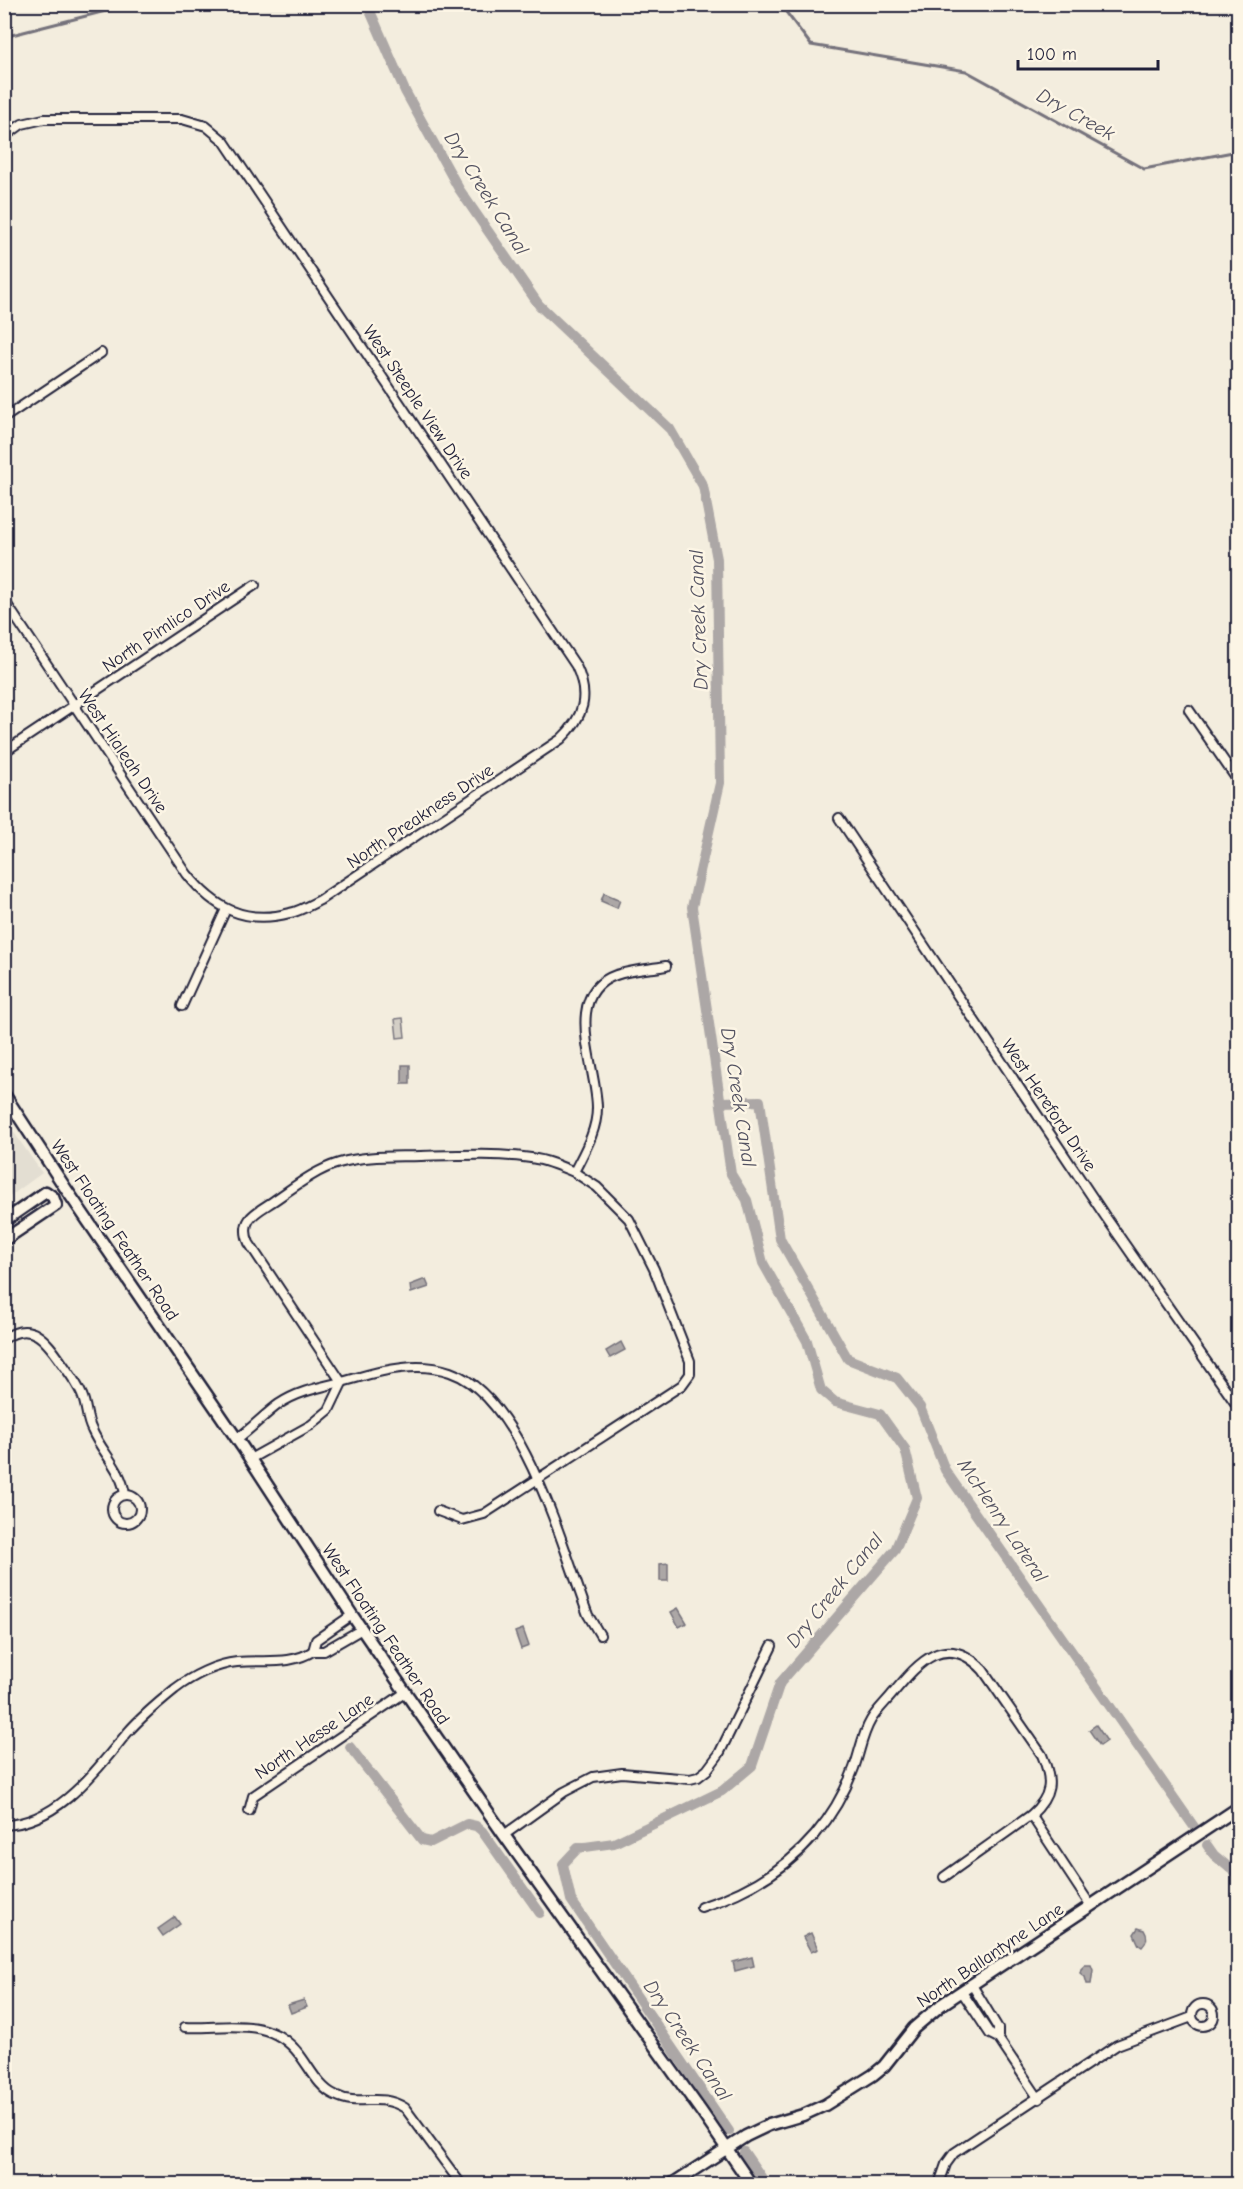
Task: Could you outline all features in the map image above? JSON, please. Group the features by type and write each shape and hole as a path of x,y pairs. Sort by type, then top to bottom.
{"main road":[{"name":"West Floating Feather Road","path":"4,1094 237,1439 352,1615 504,1835 751,2184"},
{"path":"53,1197 66,1189"},
{"path":"4,1221 46,1192 53,1197 56,1204 4,1240"},
{"name":"North Ballantyne Lane","path":"672,2184 758,2130 825,2105 864,2081 884,2066 914,2028 926,2017 1239,1808"}],"street":[{"name":"West Steeple View Drive","path":"4,137 22,124 44,119 182,119 206,126 226,143 576,666 582,679"},
{"path":"4,418 101,354"},
{"name":"North Pimlico Drive","path":"4,752 255,585"},
{"name":"West Hialeah Drive","path":"4,600 187,874 200,890 226,909"},
{"name":"North Preakness Drive","path":"226,909 246,915 267,917 291,913 320,900 561,740 573,727 581,713 584,695 582,679"},
{"path":"1189,710 1239,781"},
{"name":"West Hereford Drive","path":"839,818 1099,1207 1239,1407"},
{"path":"182,1006 226,909"},
{"path":"574,1172 591,1138 597,1108 585,1024 585,1008 591,992 616,975 666,966"},
{"path":"342,1383 245,1235 246,1226 254,1214 309,1177 337,1163 364,1157 470,1155 531,1158 574,1172 597,1187 629,1219 642,1242 670,1310 690,1361 690,1374 682,1384 484,1514 462,1520 438,1511"},
{"path":"4,1339 18,1332 30,1332 40,1335 48,1342 79,1389 93,1432 121,1475 125,1495"},
{"path":"237,1439 280,1404 312,1388 410,1366 450,1372 477,1387 498,1408 537,1479 588,1615 600,1635"},
{"path":"250,1459 311,1425 329,1410 342,1383"},
{"path":"313,1651 316,1640 352,1615"},
{"path":"4,1825 18,1824 41,1816 67,1798 101,1766 145,1714 204,1671 236,1662 265,1663 303,1658 313,1651 324,1651 362,1629"},
{"path":"504,1835 564,1792 593,1778 622,1773 679,1778 698,1777 707,1770 719,1754 772,1646"},
{"path":"701,1907 731,1897 759,1883 799,1852 824,1824 840,1800 872,1719 916,1667 929,1656 944,1652 963,1655 983,1670 1042,1755 1049,1770 1050,1784 1047,1795 1031,1815 944,1877"},
{"name":"North Hesse Lane","path":"249,1811 253,1796 406,1692"},
{"path":"1031,1815 1091,1906"},
{"path":"972,1985 998,2028 998,2038"},
{"path":"962,1992 990,2034 998,2038 1039,2098"},
{"path":"940,2181 946,2164 954,2153 1117,2045 1192,2017"},
{"path":"184,2027 258,2027 281,2036 331,2094 356,2101 382,2098 405,2108 461,2184"}],"shaded area":[{"path":"604,893 620,900 617,908 601,901"},
{"path":"403,1018 405,1037 397,1038 395,1019"},
{"path":"402,1065 410,1065 410,1084 402,1084"},
{"path":"4,1118 42,1173 5,1200 4,1200"},
{"path":"426,1280 429,1287 411,1293 410,1285"},
{"path":"621,1342 625,1350 610,1358 606,1351"},
{"path":"668,1563 668,1581 660,1581 660,1564"},
{"path":"678,1608 687,1623 679,1627 671,1612"},
{"path":"523,1629 529,1646 521,1649 515,1632"},
{"path":"1096,1725 1107,1741 1100,1746 1089,1730"},
{"path":"175,1917 180,1924 163,1936 158,1929"},
{"path":"1138,1928 1144,1930 1147,1936 1142,1947 1134,1934"},
{"path":"811,1933 818,1949 811,1952 803,1937"},
{"path":"752,1957 754,1966 735,1971 733,1962"},
{"path":"1085,1965 1091,1965 1093,1970 1091,1984 1087,1984 1085,1977 1080,1973"},
{"path":"304,2000 307,2007 291,2013 288,2005"}],"waterway":[{"name":"Dry Creek","path":"4,37 133,4"},
{"name":"Dry Creek Canal","path":"367,4 405,91 459,189 539,305 670,429 703,486 717,559 720,783 692,907 731,1174 747,1200 763,1263 807,1341 821,1390 835,1402 880,1414 905,1449 917,1498 895,1550 780,1683 752,1766 722,1791 614,1843 578,1848 563,1864 571,1900 729,2131"},
{"name":"Dry Creek","path":"780,4 811,45 966,71 1144,169 1238,151"},
{"name":"McHenry Lateral","path":"721,1102 760,1101 780,1239 848,1359 897,1378 920,1407 945,1470 1197,1831"},
{"path":"350,1747 422,1840 431,1842 467,1824 476,1826 482,1831 540,1913"},
{"name":"McHenry Lateral","path":"1207,1845 1214,1855 1238,1875"},
{"name":"Dry Creek Canal","path":"744,2152 766,2184"}]}
